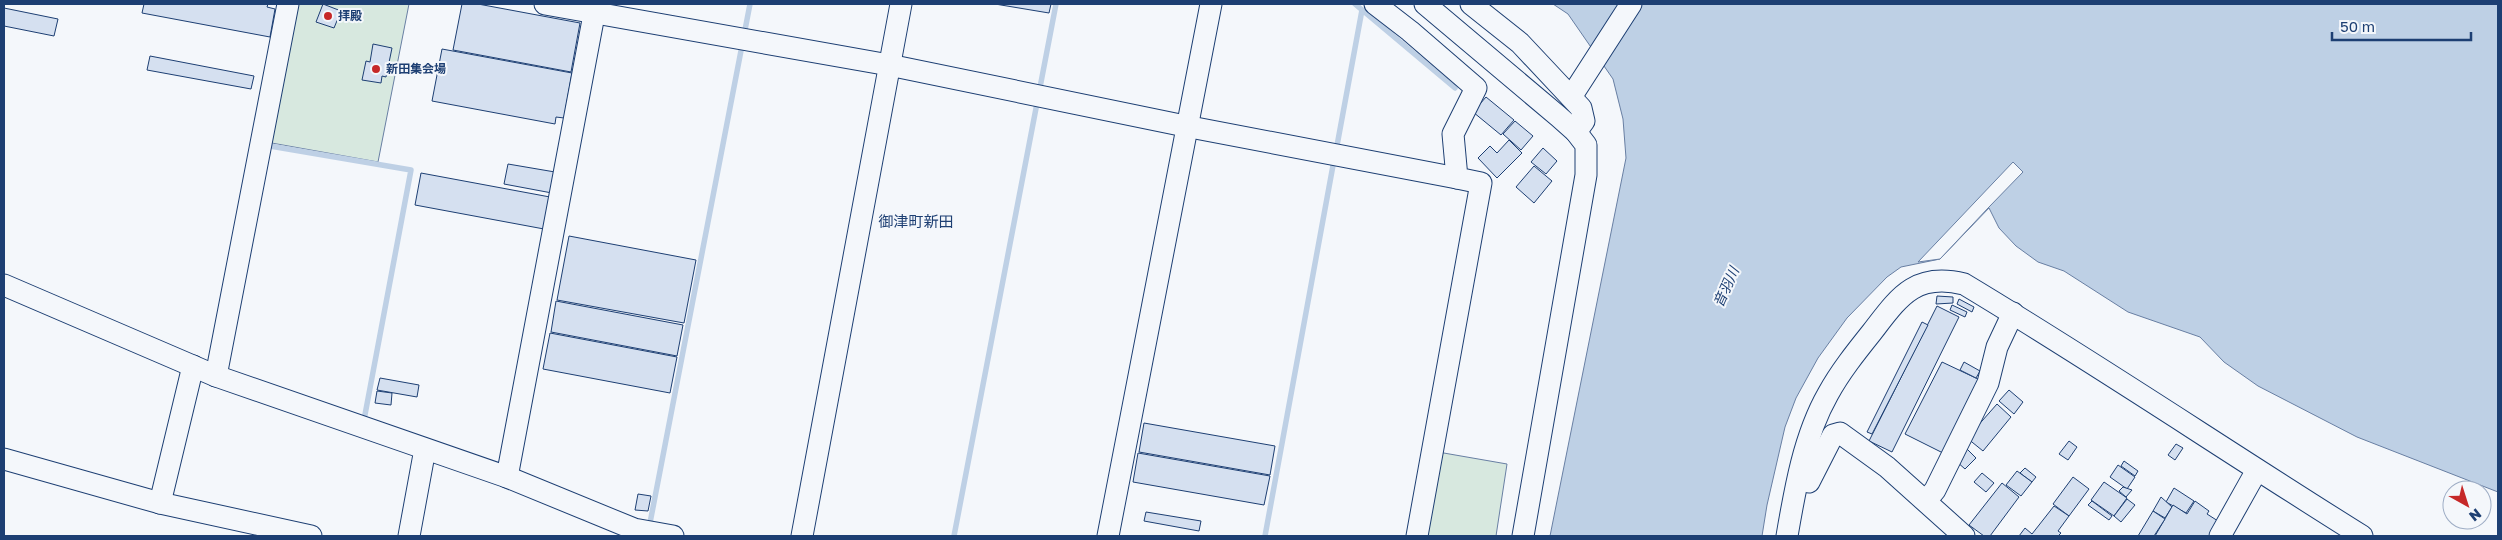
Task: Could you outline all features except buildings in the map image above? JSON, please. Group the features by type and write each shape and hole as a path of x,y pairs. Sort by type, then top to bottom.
{"street":[{"path":"216,376 288,4"},
{"path":"545,4 595,8 1481,183 1417,536"},
{"path":"802,536 901,4"},
{"path":"1108,536 1185,126 1211,4"},
{"path":"1375,4 1410,30 1476,88 1453,134 1457,178"},
{"path":"1426,4 1576,132 1586,145 1586,175 1523,536"},
{"path":"1471,4 1577,90 1584,122 1576,132"},
{"path":"1577,90 1631,4"},
{"path":"506,477 595,8"},
{"path":"1787,536 1794,497 1814,426 1827,395 1847,364 1903,294 1916,286 1933,281 1952,280 1964,284 2076,351 2257,470 2362,536"},
{"path":"4,285 216,376 506,477 633,533 673,536"},
{"path":"1926,501 1936,490 1988,383 1997,347 2013,313"},
{"path":"160,503 193,366"},
{"path":"1794,497 1802,494 1833,435 1840,433 1887,467 1964,536"},
{"path":"409,536 425,449"},
{"path":"4,459 160,503 311,536"},
{"path":"2220,536 2257,470"}],"shaded area":[{"path":"293,4 409,4 378,162 266,142"},
{"path":"1438,452 1507,464 1496,536 1423,536"}],"water":[{"name":"音羽川","path":"1553,4 2498,4 2498,492 2492,490 2492,480 2467,480 2357,437 2258,386 2224,362 2200,337 2128,312 2064,271 2038,262 2016,246 1999,228 1989,208 1940,259 1901,267 1887,277 1847,318 1818,358 1796,398 1785,427 1767,505 1762,536 1550,536 1626,158 1623,119 1613,79 1568,14"}],"pier":[{"path":"2013,162 2023,172 1940,259 1918,262"}],"waterway":[{"path":"650,523 750,4"},
{"path":"954,536 1056,4"},
{"path":"1355,4 1455,88"},
{"path":"1336,151 1362,10"},
{"path":"270,146 411,170 364,420"},
{"path":"1265,536 1334,160"}],"place":[{"name":"拝殿","path":"328,16"},
{"name":"新田集会場","path":"376,69"}],"district":[{"name":"御津町新田","path":"916,222"}]}
